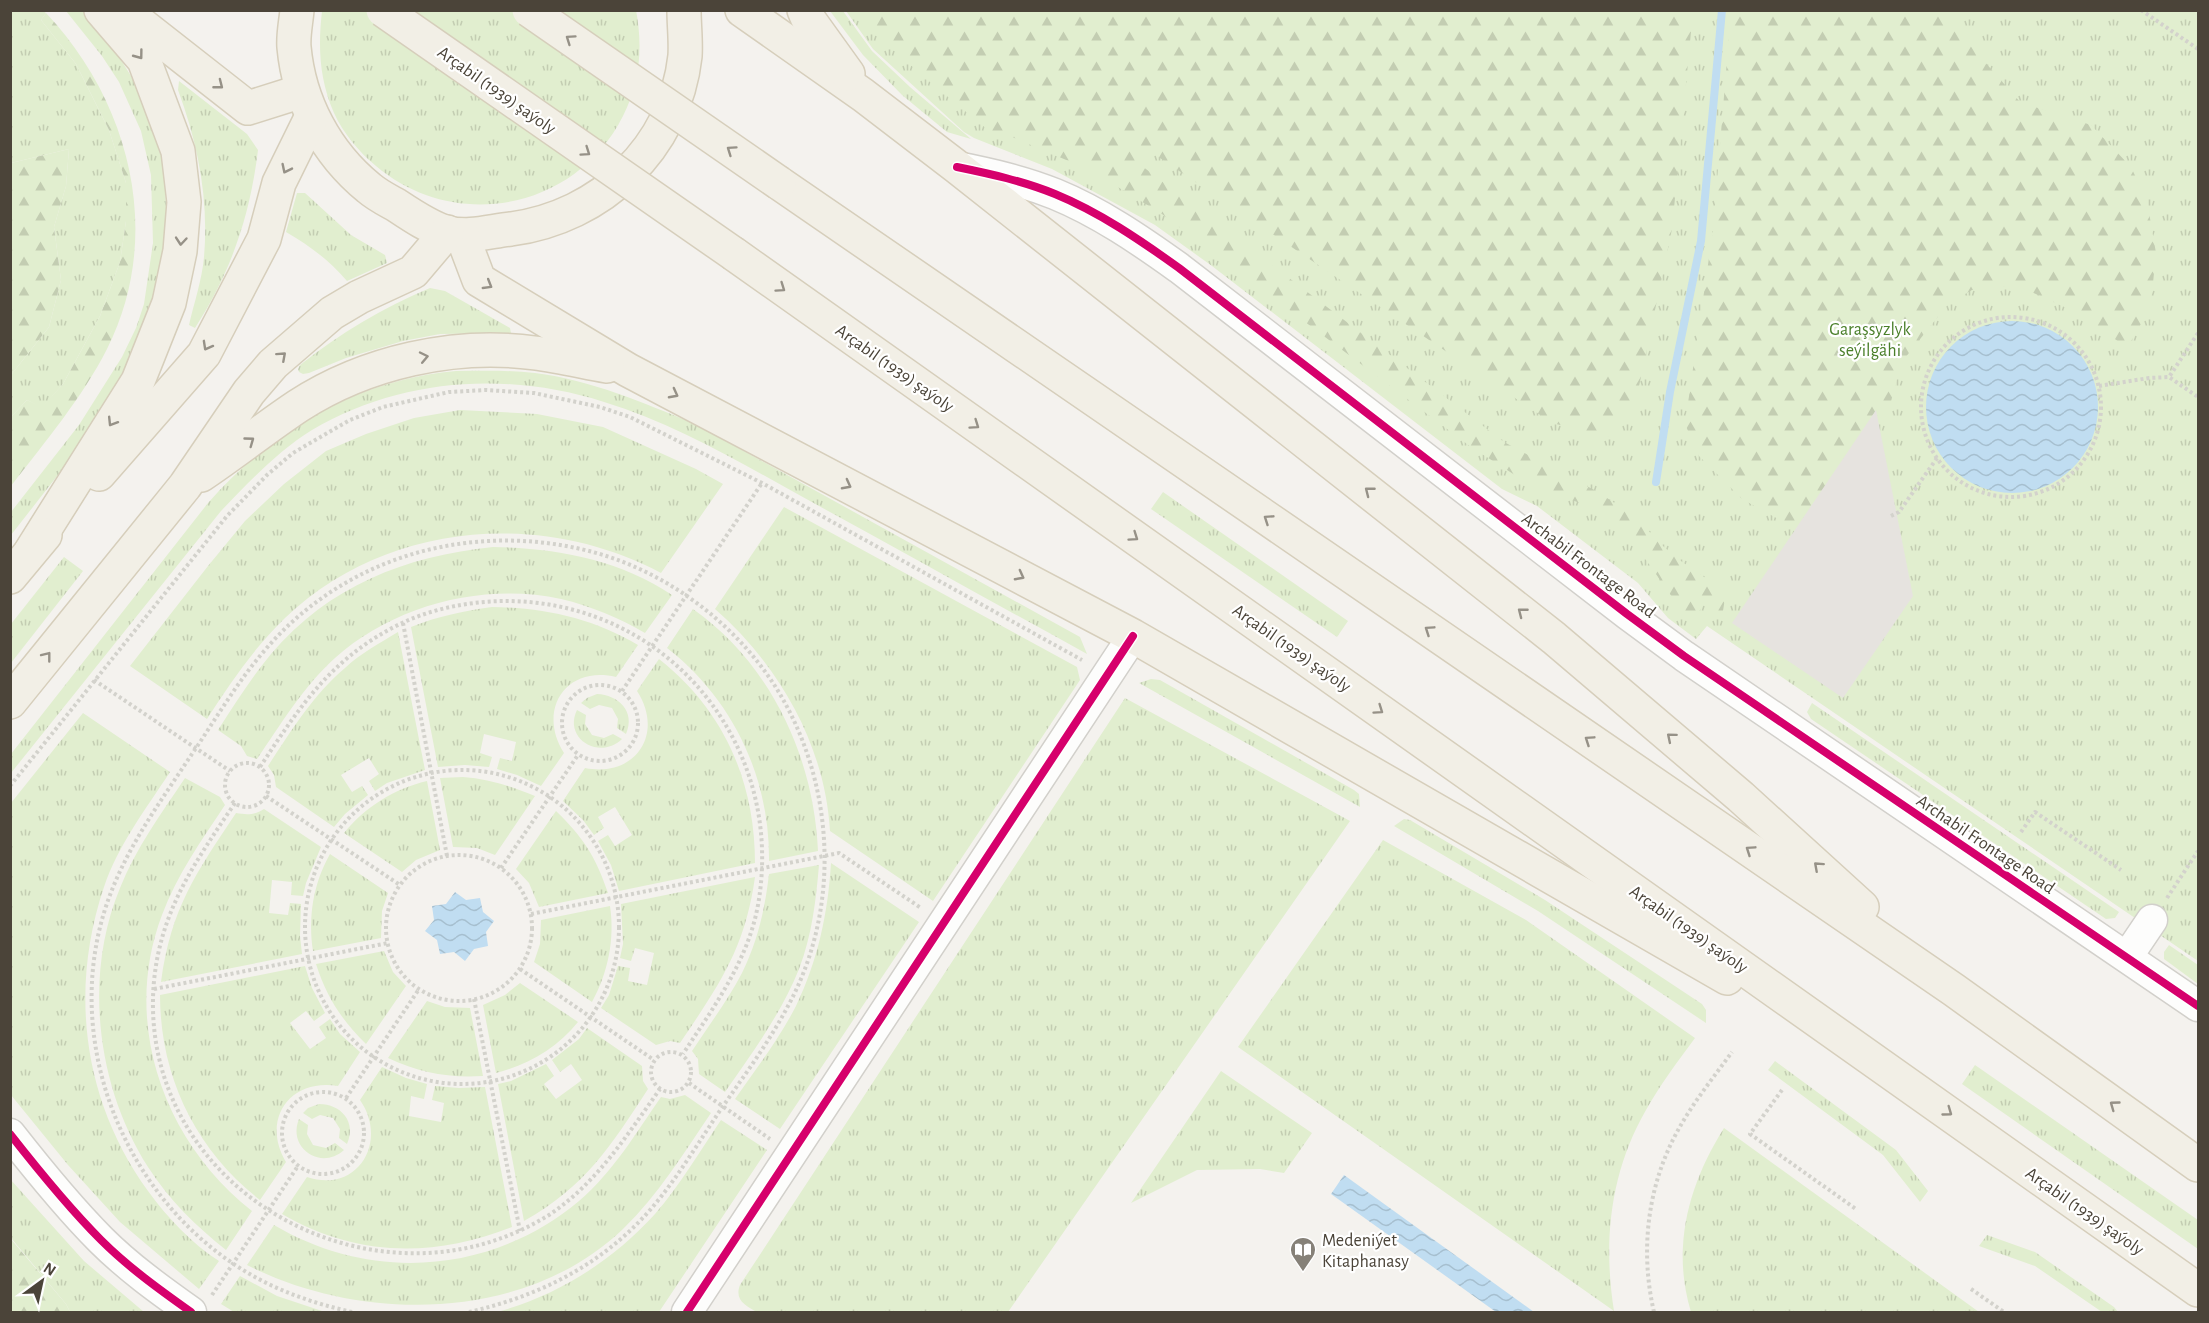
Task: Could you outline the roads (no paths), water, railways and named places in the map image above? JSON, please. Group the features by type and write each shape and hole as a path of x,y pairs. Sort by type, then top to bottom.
{"main road":[{"path":"31,552 138,381 169,303 180,251 184,202 178,151 144,60 101,10"},
{"path":"123,10 248,108 307,104"},
{"path":"297,10 294,46 307,104 336,156 369,189 409,213 455,234 534,226 580,209 620,182 652,146 674,103 685,56 684,10"},
{"name":"Arçabil (1939) şaýoly","path":"383,10 734,254 2199,1290"},
{"path":"529,10 1954,990 2199,1165"},
{"path":"742,10 863,95 957,167 1554,638 1742,797 1954,990"},
{"path":"804,10 863,95"},
{"path":"10,577 204,354 264,239 279,183 307,104"},
{"path":"455,234 479,280 628,370 1134,636 1900,1078"},
{"path":"10,702 184,486 249,392 273,364 332,313 359,297 414,272 455,234"},
{"path":"184,486 298,406 335,386 376,370 424,356 478,350 535,352 628,370"},
{"path":"2162,1139 2199,1160"},
{"path":"2112,1230 2197,1312"}],"street":[{"name":"Archabil Frontage Road","path":"957,167 1000,176 1057,195 1114,224 1144,243 1656,635 2199,1006"},
{"path":"698,1309 1134,636"},
{"path":"2127,957 2152,920"},
{"path":"10,1134 49,1183 101,1240 154,1286 199,1307"}],"water":[{"path":"2012,321 2045,328 2073,346 2091,374 2098,407 2091,440 2073,468 2045,486 2012,493 1979,486 1951,468 1933,440 1926,407 1933,374 1951,346 1979,328"},
{"path":"455,892 466,900 480,898 483,912 494,921 486,932 488,946 474,949 465,961 454,952 440,954 437,940 425,931 434,920 432,906 446,904"},
{"path":"1344,1175 1534,1312 1496,1312 1331,1194"}],"waterway":[{"path":"1656,482 1670,392 1701,241 1722,10"}],"place":[{"name":"Medeniýet Kitaphanasy","path":"1303,1273"}],"park label":[{"name":"Garaşsyzlyk seýilgähi","path":"1870,339"}]}
